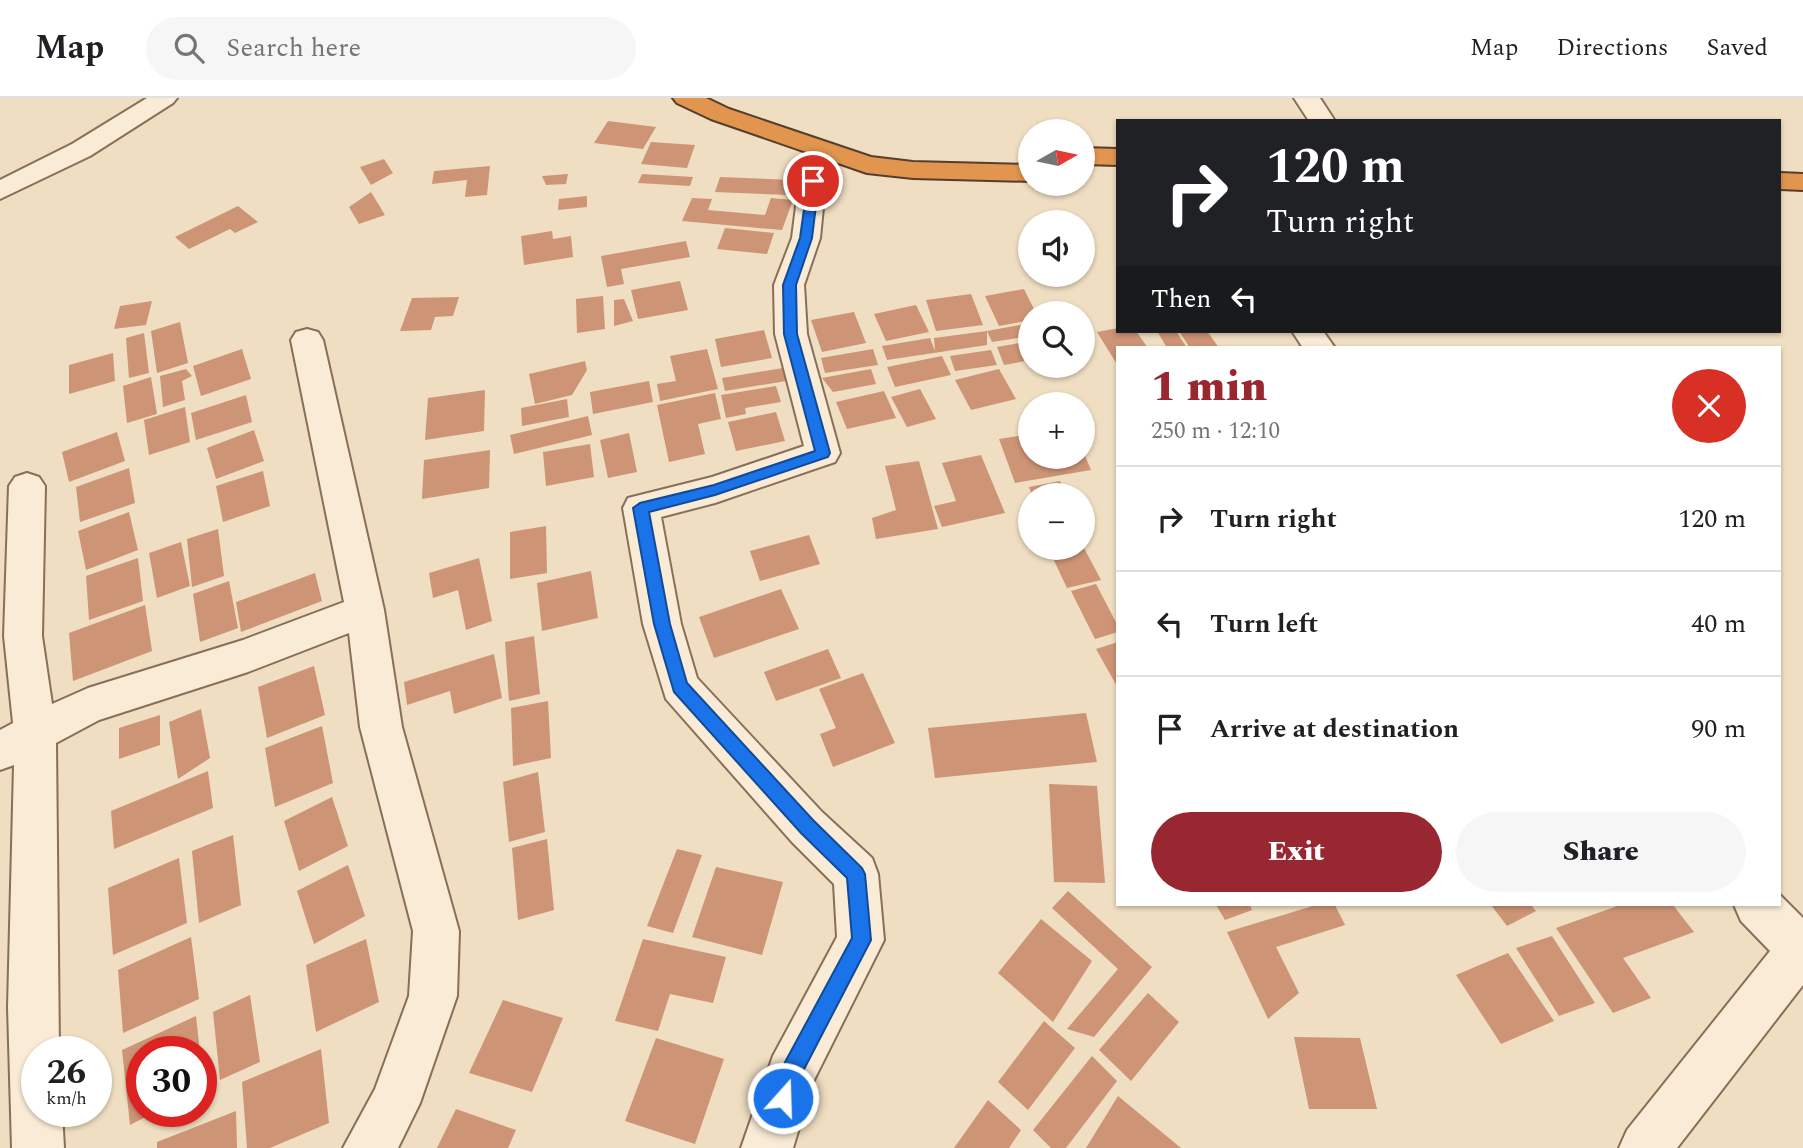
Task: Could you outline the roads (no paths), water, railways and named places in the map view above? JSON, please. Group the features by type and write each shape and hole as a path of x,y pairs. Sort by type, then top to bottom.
{"highway":[{"path":"686,98 720,114 867,165 913,170 1018,173"},
{"path":"787,138 870,150 1018,155"},
{"path":"1096,156 1116,157"},
{"path":"1096,173 1116,174"},
{"path":"1781,181 1803,182"},
{"path":"1781,196 1803,197"}],"street":[{"path":"0,191 81,150 163,98"},
{"path":"1307,98 1321,119"},
{"path":"768,1148 791,1073 862,940 856,874 807,827 680,687 662,624 640,508 715,490 823,453 791,334 789,285 806,238 814,167"},
{"path":"307,340 365,610 381,727 436,931 433,996 395,1102 369,1148"},
{"path":"0,519 27,485 17,742 38,1148"},
{"path":"17,742 88,706 248,655 365,610"},
{"path":"1645,1148 1802,948 1758,906"}]}
